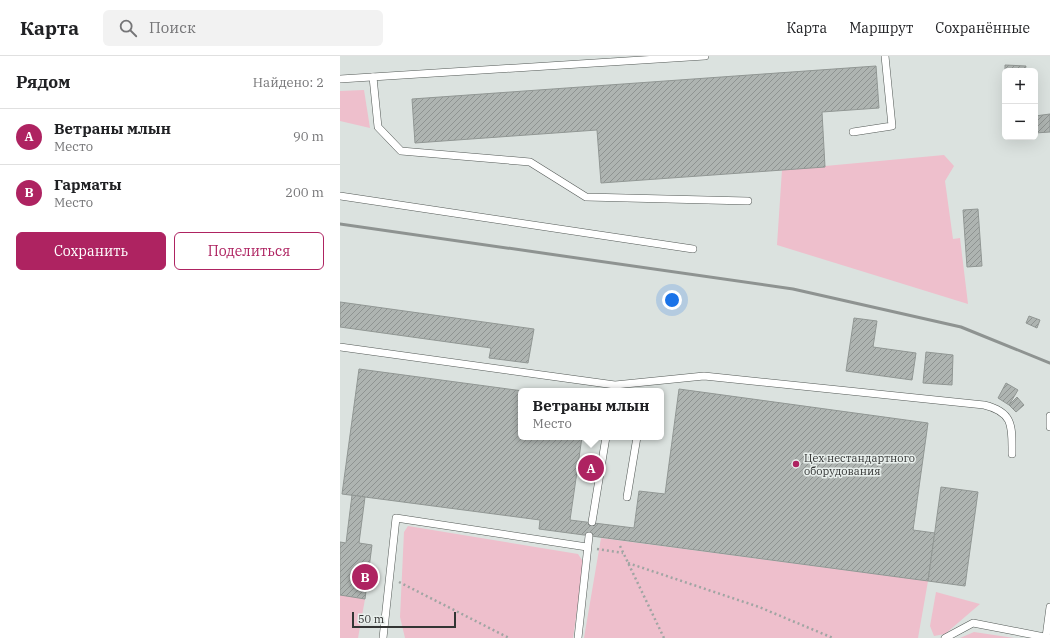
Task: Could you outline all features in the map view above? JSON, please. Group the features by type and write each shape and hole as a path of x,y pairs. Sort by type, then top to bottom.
{"lane":[{"path":"340,79 705,56"},
{"path":"853,132 892,126 885,56"},
{"path":"373,77 378,128 401,151 530,162 586,197 748,201"},
{"path":"340,196 693,249"},
{"path":"340,347 615,388 636,388 678,378 704,376 984,405 997,408 1006,415 1012,432 1012,454"},
{"path":"1050,416 1050,427"},
{"path":"592,522 606,440"},
{"path":"627,497 636,440"},
{"path":"383,638 396,518 587,547"},
{"path":"578,638 589,536"},
{"path":"945,638 973,624 1048,638 1050,607"}],"path":[{"path":"620,546 664,638"},
{"path":"587,547 623,553"},
{"path":"628,563 759,607 833,638"},
{"path":"390,581 402,583 509,638"}],"shaded area":[{"path":"364,90 370,128 340,121 340,91"},
{"path":"944,155 954,166 945,181 953,239 960,238 968,304 777,245 782,170"},
{"path":"408,526 578,554 584,563 573,638 405,638 400,617 404,532"},
{"path":"601,538 928,581 918,638 584,638"},
{"path":"936,592 980,604 945,634 934,636 930,626"},
{"path":"340,595 365,599 358,638 340,638"},
{"path":"974,632 1014,638 960,638"}],"building":[{"path":"1005,65 1026,66 1026,68 1005,68"},
{"path":"876,66 879,108 822,112 825,167 601,183 597,130 415,143 412,99"},
{"path":"1050,114 1050,132 1038,133 1038,116"},
{"path":"978,209 982,266 967,267 963,210"},
{"path":"340,302 534,329 528,363 489,358 491,348 340,327"},
{"path":"1029,316 1040,320 1037,328 1026,323"},
{"path":"854,318 877,321 873,347 916,353 912,380 846,371"},
{"path":"926,352 953,355 952,385 923,383"},
{"name":"Цех нестандартного оборудования","path":"359,369 518,390 518,440 582,440 570,520 634,528 639,491 665,494 679,389 928,423 913,530 935,533 928,581 539,529 540,520 342,494"},
{"path":"1006,383 1018,390 1009,405 998,398"},
{"path":"1017,397 1024,405 1016,412 1009,405"},
{"path":"941,487 978,492 965,586 928,581"},
{"path":"352,495 365,497 359,543 372,545 365,599 340,595 340,542 346,543"}],"railway":[{"path":"340,224 793,289 961,327 1050,363"}],"place":[{"name":"Цех нестандартного оборудования","path":"796,464"},
{"name":"Ветраны млын","path":"591,468"},
{"name":"Гарматы","path":"365,577"}]}
